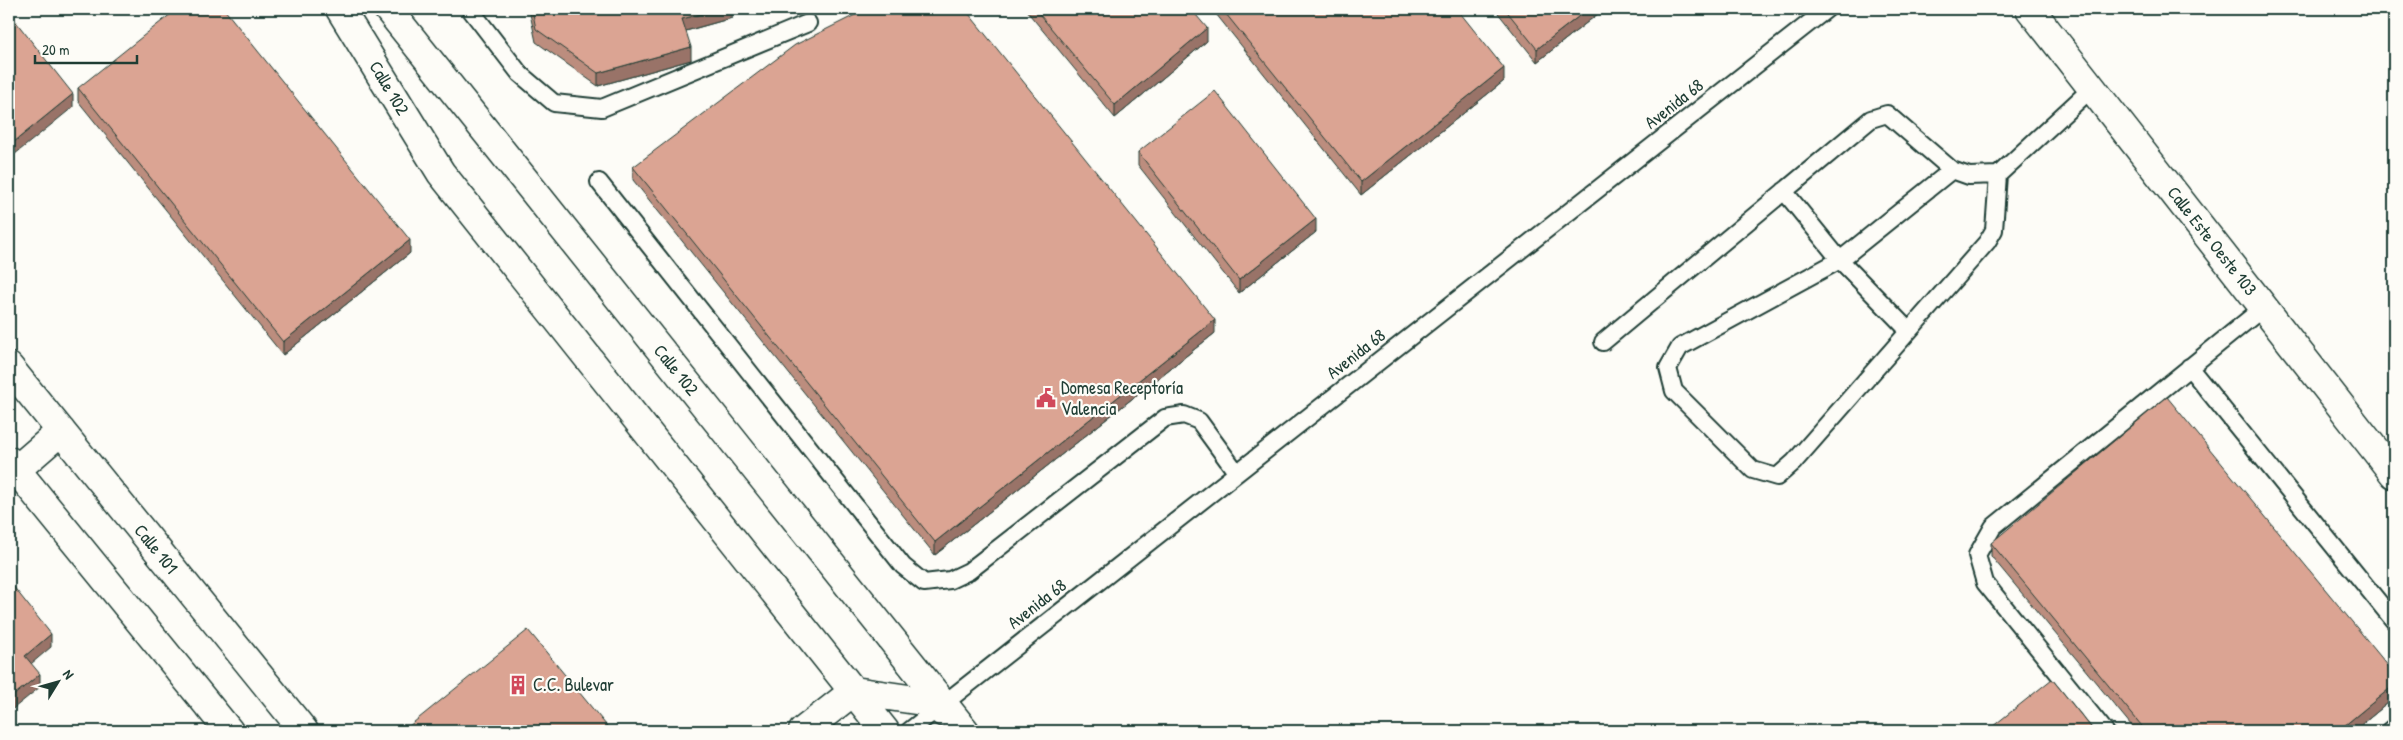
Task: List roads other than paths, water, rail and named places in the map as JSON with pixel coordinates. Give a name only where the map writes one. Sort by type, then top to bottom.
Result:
[{"type":"street","name":"Calle 102","points":[[340,9],[441,173],[886,731]]},
{"type":"street","name":"Calle 102","points":[[388,9],[965,731]]},
{"type":"street","name":"Calle Este Oeste 103","points":[[2030,9],[2394,474]]},
{"type":"street","name":"Calle 101","points":[[9,367],[304,731]]},
{"type":"street","points":[[61,431],[13,466],[229,731]]},
{"type":"street","points":[[803,731],[854,691],[943,704],[942,731]]},
{"type":"lane","points":[[470,9],[520,74],[554,103],[602,108],[808,23]]},
{"type":"lane","name":"Avenida 68","points":[[909,731],[1827,9]]},
{"type":"lane","points":[[1603,342],[1870,119],[1887,114],[1952,170],[1969,176],[1998,175],[2092,88]]},
{"type":"lane","points":[[1952,170],[1840,260],[1680,347],[1668,368],[1674,391],[1753,470],[1776,477],[1794,462],[1986,242],[1994,230],[1998,175]]},
{"type":"lane","points":[[600,182],[903,566],[924,584],[950,580],[969,571],[1165,418],[1184,415],[1199,421],[1236,473]]},
{"type":"lane","points":[[1784,191],[1840,260],[1908,330]]},
{"type":"lane","points":[[2105,731],[1985,583],[1978,555],[1993,527],[2264,308]]},
{"type":"lane","points":[[2189,367],[2394,621]]},
{"type":"lane","points":[[2389,731],[2394,727]]},
{"type":"place","name":"Domesa Receptoría Valencia","points":[[1046,398]]},
{"type":"place","name":"C.C. Bulevar","points":[[518,685]]}]
